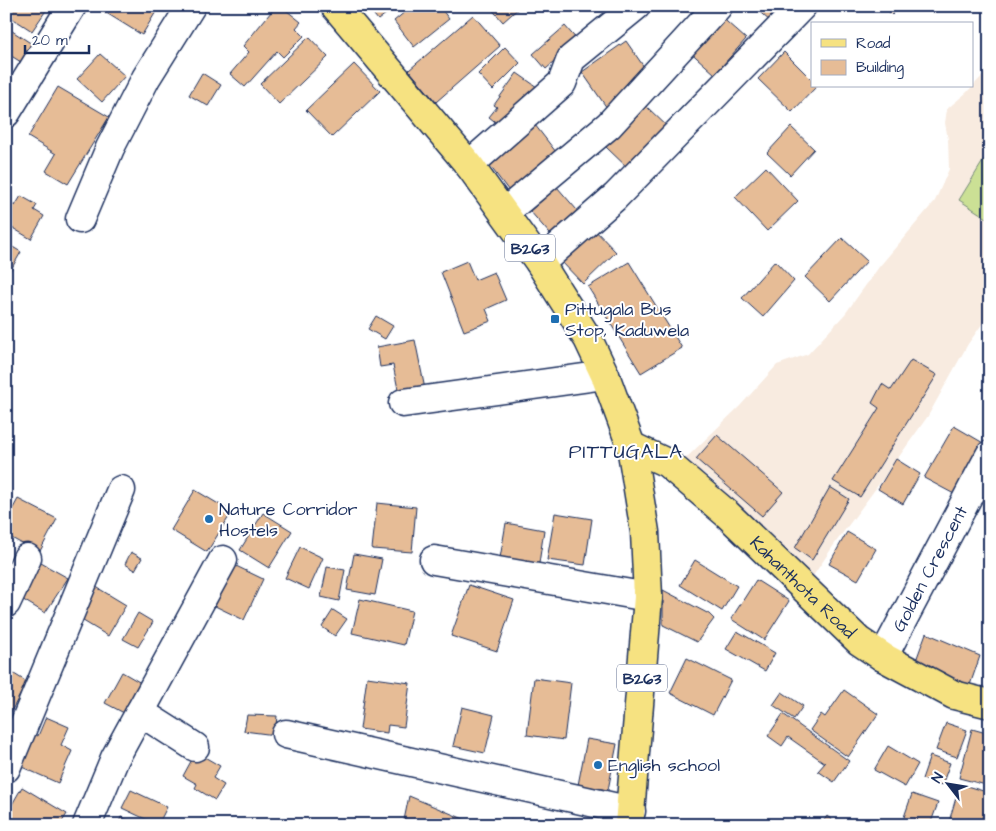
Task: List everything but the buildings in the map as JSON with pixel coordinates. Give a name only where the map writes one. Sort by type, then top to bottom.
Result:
[{"type":"main road","name":"B263","points":[[335,6],[469,165],[505,212],[540,263],[588,339],[605,375],[631,446],[645,532],[648,598],[630,818]]},
{"type":"main road","name":"Kahanthota Road","points":[[631,446],[667,463],[727,514],[859,641],[954,695],[990,704]]},
{"type":"street","points":[[6,113],[72,6]]},
{"type":"street","points":[[80,218],[110,148],[146,78],[191,6]]},
{"type":"street","points":[[469,165],[562,83],[571,59],[636,6]]},
{"type":"street","points":[[505,212],[609,125],[718,6]]},
{"type":"street","points":[[540,263],[615,197],[802,6]]},
{"type":"street","points":[[403,403],[605,375]]},
{"type":"street","name":"Golden Crescent","points":[[883,656],[990,454]]},
{"type":"street","points":[[6,768],[121,490]]},
{"type":"street","points":[[6,603],[27,558]]},
{"type":"street","points":[[88,825],[115,758],[223,560]]},
{"type":"street","points":[[434,560],[648,598]]},
{"type":"street","points":[[140,712],[195,747]]},
{"type":"street","points":[[286,734],[630,818]]},
{"type":"shaded area","points":[[990,68],[990,313],[968,344],[928,416],[811,579],[799,563],[771,535],[709,477],[684,460],[740,406],[777,365],[808,354],[845,314],[879,267],[935,201],[949,169],[948,139],[945,123],[947,109],[971,88],[974,88],[974,85]]},
{"type":"green space","points":[[985,158],[990,161],[990,220],[959,200]]},
{"type":"place","name":"Pittugala Bus Stop, Kaduwela","points":[[555,319]]},
{"type":"place","name":"Nature Corridor Hostels","points":[[209,519]]},
{"type":"place","name":"English school","points":[[598,765]]},
{"type":"district","name":"PITTUGALA","points":[[626,451]]}]
